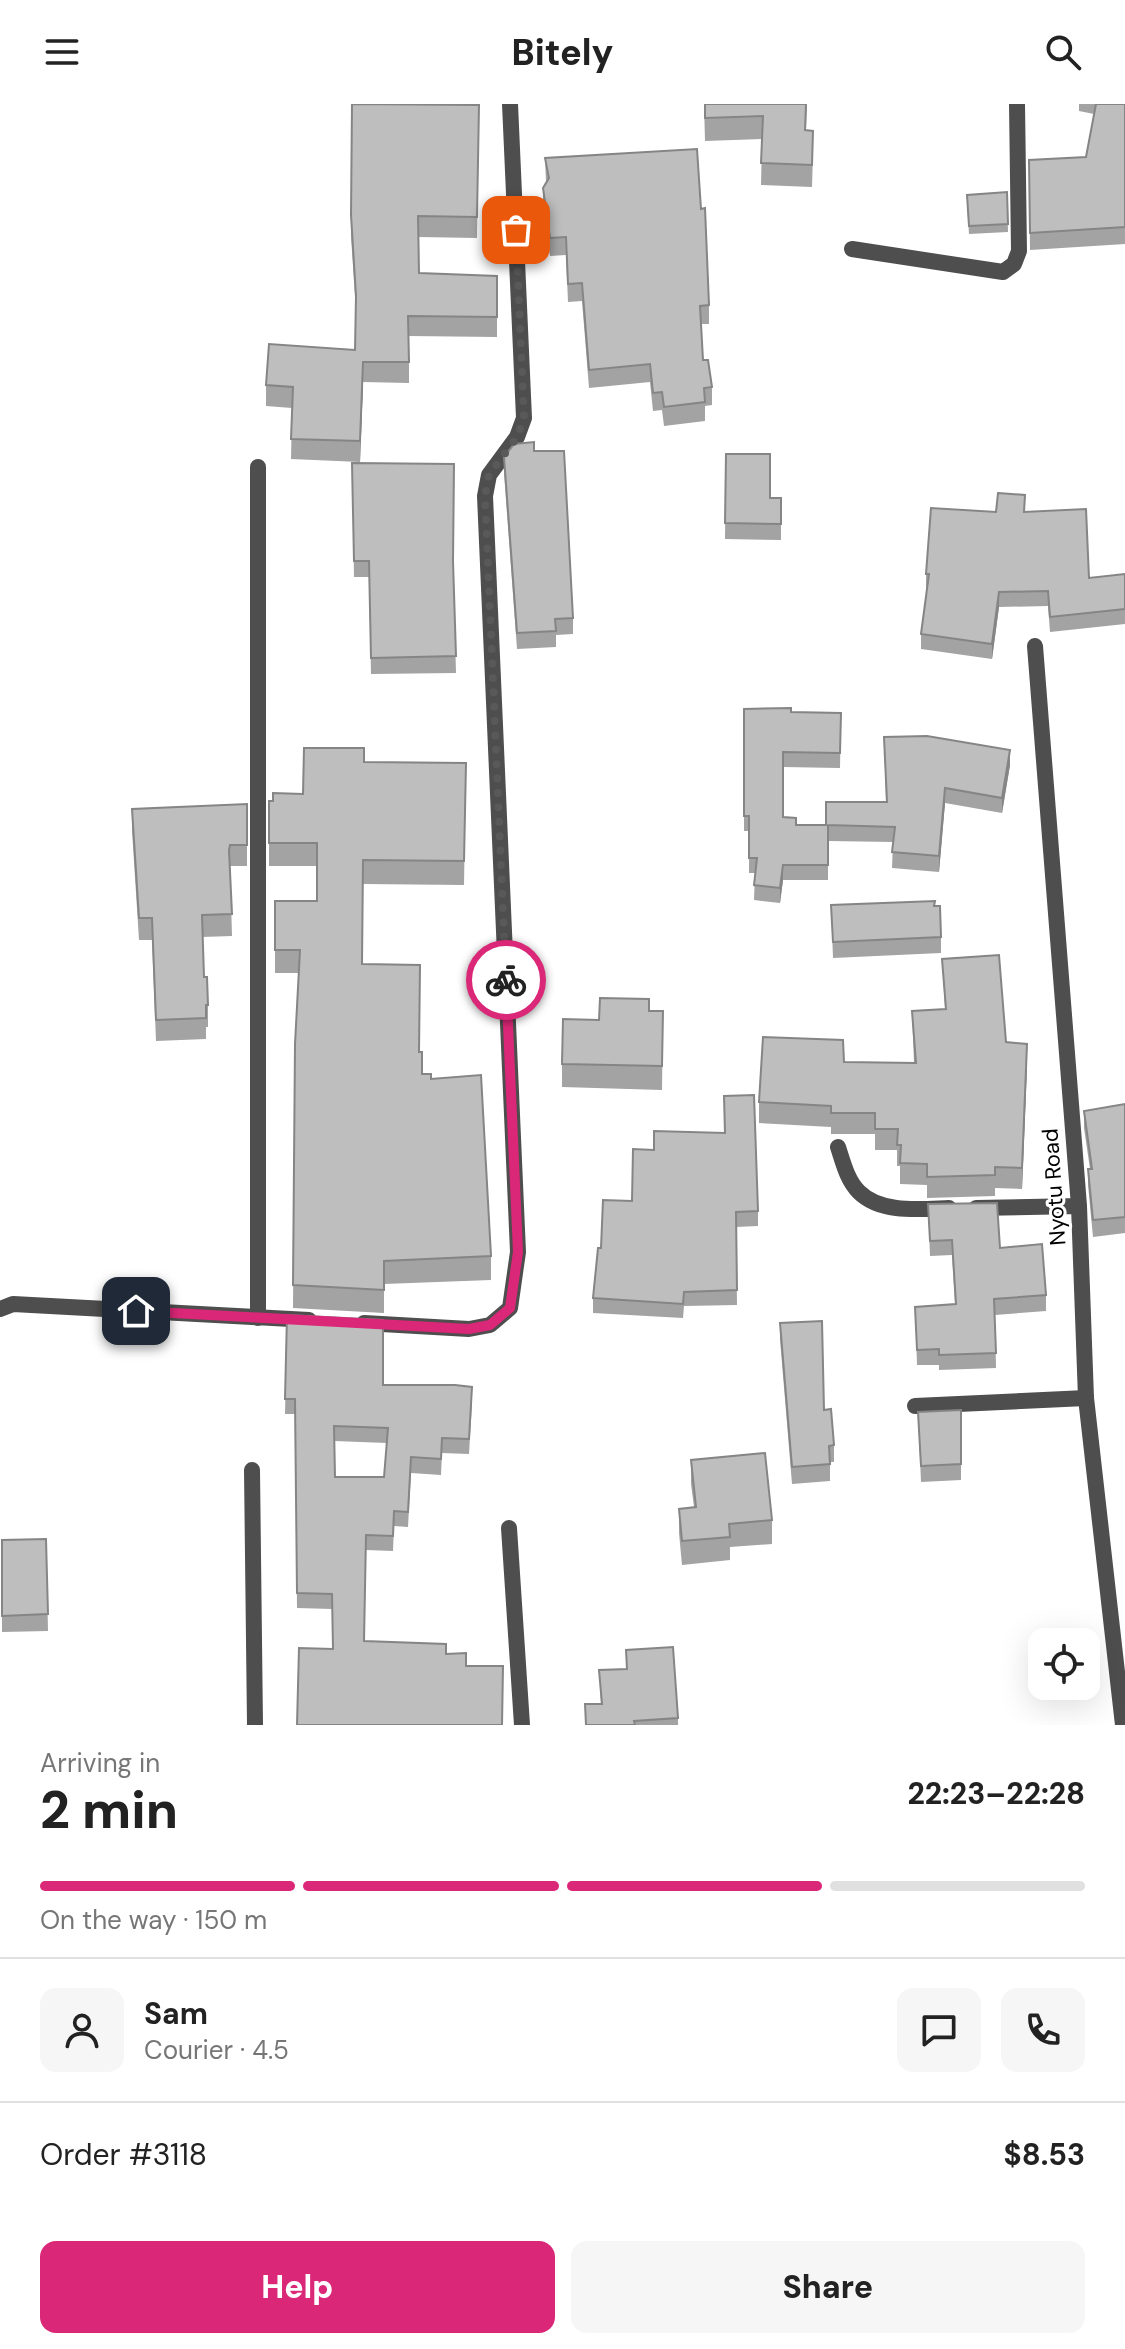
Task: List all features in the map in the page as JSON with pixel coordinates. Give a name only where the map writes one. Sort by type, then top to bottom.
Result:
[{"type":"street","points":[[349,1322],[469,1329],[490,1325],[510,1308],[518,1252],[485,496],[489,475],[517,437],[524,418],[510,104]]},
{"type":"street","points":[[852,249],[1003,272],[1014,264],[1019,251],[1017,104]]},
{"type":"street","points":[[258,467],[258,1318]]},
{"type":"street","name":"Nyotu Road","points":[[1035,646],[1079,1206],[1086,1398],[1123,1725]]},
{"type":"street","points":[[838,1147],[847,1173],[860,1193],[884,1205],[907,1209],[1079,1206]]},
{"type":"street","points":[[0,1309],[13,1304],[319,1321]]},
{"type":"street","points":[[915,1406],[1086,1398]]},
{"type":"street","points":[[252,1470],[255,1725]]},
{"type":"street","points":[[509,1528],[522,1725]]},
{"type":"building","points":[[352,104],[479,105],[477,217],[418,216],[419,273],[497,276],[497,317],[408,316],[409,362],[363,362],[360,441],[291,439],[293,387],[266,385],[269,344],[355,350]]},
{"type":"building","points":[[705,104],[806,104],[805,130],[813,131],[812,165],[761,163],[763,116],[705,118]]},
{"type":"building","points":[[1096,104],[1125,104],[1125,227],[1030,233],[1029,160],[1086,157]]},
{"type":"building","points":[[697,149],[701,209],[705,208],[709,305],[700,306],[703,360],[708,360],[712,387],[704,388],[705,402],[664,407],[662,392],[653,393],[650,364],[589,370],[582,283],[568,284],[566,237],[550,238],[543,188],[549,178],[545,158]]},
{"type":"building","points":[[1007,192],[1008,224],[969,226],[967,195]]},
{"type":"building","points":[[534,442],[534,451],[564,451],[573,618],[555,619],[556,631],[517,633],[504,457],[514,444]]},
{"type":"building","points":[[726,454],[770,454],[770,498],[781,498],[781,524],[725,523]]},
{"type":"building","points":[[352,463],[454,464],[456,656],[371,658],[369,561],[354,561]]},
{"type":"building","points":[[998,493],[1025,495],[1024,512],[1086,509],[1089,578],[1125,574],[1125,609],[1050,617],[1048,591],[999,592],[992,644],[921,634],[929,574],[926,574],[931,508],[996,512]]},
{"type":"building","points":[[791,708],[791,712],[841,713],[840,753],[783,752],[783,817],[796,818],[796,825],[826,825],[826,802],[887,802],[884,737],[927,736],[1010,750],[1002,798],[945,788],[939,856],[892,852],[895,827],[828,825],[828,865],[783,865],[780,888],[754,885],[757,858],[749,858],[749,816],[744,816],[744,709]]},
{"type":"building","points":[[304,748],[364,748],[364,762],[466,763],[464,861],[363,860],[362,964],[420,965],[419,1052],[422,1052],[422,1074],[431,1074],[431,1079],[481,1075],[491,1256],[384,1261],[384,1290],[293,1285],[295,1044],[300,950],[275,950],[275,901],[317,901],[317,843],[269,843],[269,801],[273,801],[273,793],[303,794]]},
{"type":"building","points":[[247,804],[247,845],[230,845],[229,850],[232,914],[202,915],[204,977],[207,977],[206,1018],[156,1020],[152,918],[139,918],[132,809]]},
{"type":"building","points":[[935,901],[934,906],[940,906],[941,937],[833,942],[831,905]]},
{"type":"building","points":[[999,955],[1006,1042],[1027,1044],[1022,1168],[995,1167],[995,1175],[927,1177],[927,1164],[900,1163],[898,1129],[875,1129],[875,1113],[831,1113],[831,1106],[759,1102],[763,1037],[843,1040],[844,1062],[916,1063],[912,1011],[946,1009],[942,959]]},
{"type":"building","points":[[600,998],[649,999],[649,1011],[663,1011],[662,1066],[562,1064],[563,1019],[599,1020]]},
{"type":"building","points":[[754,1095],[758,1211],[736,1212],[737,1290],[684,1292],[683,1304],[593,1298],[598,1248],[601,1248],[603,1200],[632,1201],[633,1149],[654,1150],[654,1131],[725,1133],[724,1096]]},
{"type":"building","points":[[1125,1104],[1125,1217],[1093,1220],[1088,1169],[1092,1169],[1084,1111]]},
{"type":"building","points":[[997,1203],[1000,1248],[1042,1244],[1046,1295],[994,1299],[996,1353],[939,1355],[939,1349],[917,1350],[915,1307],[956,1304],[952,1240],[930,1241],[928,1204]]},
{"type":"building","points":[[287,1315],[383,1320],[383,1385],[472,1387],[469,1439],[442,1438],[441,1459],[411,1457],[408,1512],[394,1511],[393,1536],[366,1535],[364,1641],[446,1644],[446,1654],[466,1653],[466,1666],[503,1666],[502,1725],[297,1725],[299,1648],[333,1649],[332,1594],[297,1593],[295,1399],[285,1399]],"holes":[[[334,1426],[388,1428],[384,1477],[335,1477]]]},
{"type":"building","points":[[822,1321],[824,1410],[831,1409],[834,1445],[829,1446],[830,1464],[792,1467],[780,1323]]},
{"type":"building","points":[[961,1410],[961,1464],[921,1466],[918,1412]]},
{"type":"building","points":[[765,1453],[772,1520],[729,1524],[730,1537],[682,1541],[679,1509],[696,1507],[691,1460]]},
{"type":"building","points":[[46,1539],[48,1614],[2,1616],[2,1540]]},
{"type":"building","points":[[673,1647],[678,1718],[634,1721],[635,1725],[586,1725],[585,1704],[602,1704],[599,1670],[627,1669],[626,1650]]},
{"type":"way so far","points":[[506,980],[485,496],[489,475],[517,437],[524,418],[516,230]]},
{"type":"route","points":[[136,1311],[469,1329],[490,1325],[510,1308],[518,1252],[506,980]]}]
